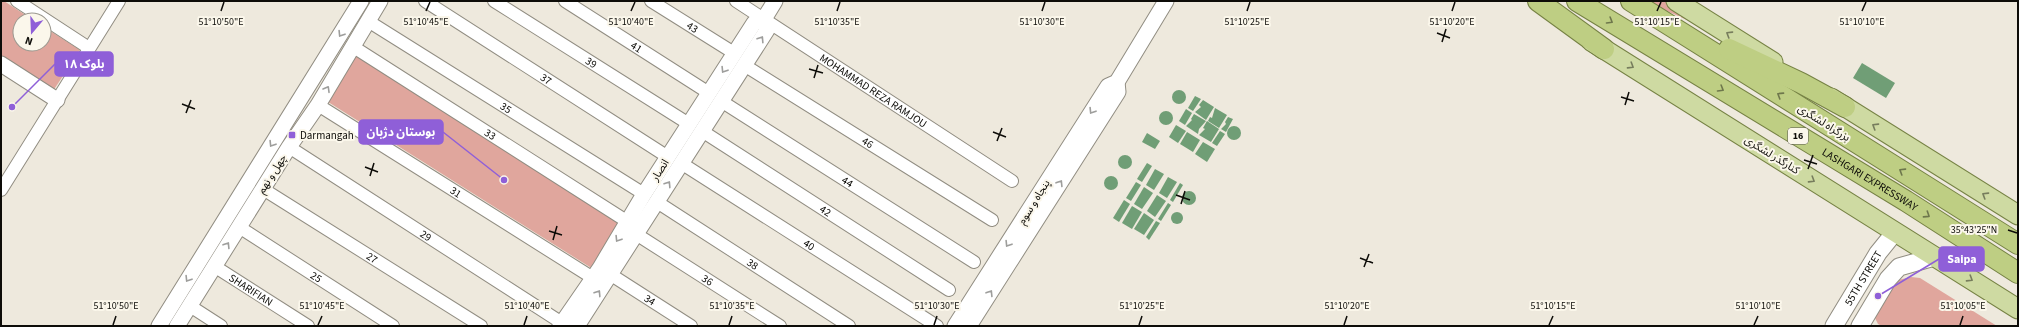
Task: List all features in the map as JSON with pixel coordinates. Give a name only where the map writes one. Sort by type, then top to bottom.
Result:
[{"type":"highway","points":[[1538,1],[1604,49]]},
{"type":"highway","name":"LASHGARI EXPRESSWAY","points":[[1577,1],[1906,201],[2018,273]]},
{"type":"highway","name":"بزرگراه لشگری","points":[[1631,1],[2018,244]]},
{"type":"highway","points":[[1661,20],[1801,83],[1845,107]]},
{"type":"main road","name":"کنارگذر لشگری","points":[[1527,1],[2018,309]]},
{"type":"main road","points":[[1676,1],[2018,216]]},
{"type":"main road","name":"55TH STREET","points":[[1834,326],[1875,259],[1895,232]]},
{"type":"main road","name":"55TH STREET","points":[[1860,326],[1899,267],[1934,257]]},
{"type":"main road","points":[[1875,259],[1894,273]]},
{"type":"street","points":[[17,1],[89,48]]},
{"type":"street","points":[[1,190],[119,1]]},
{"type":"street","name":"چهل و نهم","points":[[159,326],[361,1]]},
{"type":"street","name":"چهل و نهم","points":[[177,326],[289,148],[318,105],[380,1]]},
{"type":"street","name":"37","points":[[425,1],[675,160]]},
{"type":"street","name":"39","points":[[494,1],[695,128]]},
{"type":"street","name":"41","points":[[565,1],[715,97]]},
{"type":"street","name":"43","points":[[651,1],[734,53]]},
{"type":"street","name":"MOHAMMAD REZA RAMJOU","points":[[736,1],[1012,181]]},
{"type":"street","name":"انصار","points":[[715,97],[734,53],[754,23],[764,19],[775,1]]},
{"type":"street","name":"پنجاه و سوم","points":[[955,326],[1108,86],[1117,82],[1166,1]]},
{"type":"street","name":"انصار","points":[[567,325],[632,228],[715,97],[744,65],[767,30],[764,19]]},
{"type":"street","name":"35","points":[[368,21],[650,198]]},
{"type":"street","name":"33","points":[[352,46],[632,228]]},
{"type":"street","points":[[1,64],[57,100]]},
{"type":"street","name":"46","points":[[744,65],[992,220]]},
{"type":"street","name":"پنجاه و سوم","points":[[969,326],[1118,92],[1117,82]]},
{"type":"street","name":"44","points":[[715,97],[974,262]]},
{"type":"street","name":"31","points":[[318,105],[601,273]]},
{"type":"street","name":"42","points":[[695,128],[949,290]]},
{"type":"street","name":"29","points":[[289,148],[567,325]]},
{"type":"street","name":"40","points":[[675,160],[937,326]]},
{"type":"street","name":"27","points":[[263,189],[481,326]]},
{"type":"street","name":"38","points":[[650,198],[849,326]]},
{"type":"street","name":"25","points":[[239,227],[393,326]]},
{"type":"street","name":"36","points":[[632,228],[780,326]]},
{"type":"street","name":"SHARIFIAN","points":[[214,266],[308,326]]},
{"type":"street","name":"34","points":[[601,273],[690,326]]},
{"type":"street","points":[[190,306],[221,326]]},
{"type":"shaded area","points":[[1,1],[4,1],[21,12],[12,12],[12,52],[52,52],[52,32],[80,50],[53,91],[1,57]]},
{"type":"shaded area","points":[[1644,1],[1664,1],[1710,30]]},
{"type":"shaded area","points":[[357,51],[623,222],[593,269],[325,100]]},
{"type":"shaded area","points":[[1862,63],[1895,83],[1886,98],[1853,78]]},
{"type":"shaded area","points":[[1179,90],[1184,92],[1186,97],[1184,102],[1179,104],[1174,102],[1172,97],[1174,92]]},
{"type":"shaded area","points":[[1195,96],[1201,99],[1193,111],[1188,108]]},
{"type":"shaded area","points":[[1203,100],[1214,107],[1206,120],[1195,112],[1201,107],[1199,105]]},
{"type":"shaded area","points":[[1215,108],[1227,115],[1219,128],[1208,121],[1210,117],[1212,118]]},
{"type":"shaded area","points":[[1186,109],[1192,113],[1185,125],[1179,121]]},
{"type":"shaded area","points":[[1163,111],[1169,111],[1173,115],[1173,121],[1169,125],[1163,125],[1159,121],[1159,115]]},
{"type":"shaded area","points":[[1194,114],[1206,121],[1199,129],[1198,134],[1186,126],[1192,120],[1191,119]]},
{"type":"shaded area","points":[[1228,117],[1233,119],[1226,132],[1221,129],[1226,124],[1225,122]]},
{"type":"shaded area","points":[[1207,121],[1219,129],[1211,142],[1199,135],[1205,129],[1203,128]]},
{"type":"shaded area","points":[[1176,125],[1186,131],[1178,143],[1169,137]]},
{"type":"shaded area","points":[[1231,126],[1237,126],[1241,130],[1241,136],[1237,140],[1231,140],[1227,136],[1227,130]]},
{"type":"shaded area","points":[[1220,131],[1225,134],[1217,146],[1212,143]]},
{"type":"shaded area","points":[[1187,132],[1200,140],[1193,152],[1180,144]]},
{"type":"shaded area","points":[[1147,133],[1160,141],[1155,149],[1142,142]]},
{"type":"shaded area","points":[[1203,142],[1215,149],[1207,162],[1195,154]]},
{"type":"shaded area","points":[[1122,155],[1128,155],[1132,159],[1132,165],[1128,169],[1122,169],[1118,165],[1118,159]]},
{"type":"shaded area","points":[[1147,163],[1152,166],[1142,182],[1137,179]]},
{"type":"shaded area","points":[[1155,169],[1164,174],[1154,190],[1146,185]]},
{"type":"shaded area","points":[[1108,176],[1114,176],[1118,180],[1118,186],[1114,190],[1108,190],[1104,186],[1104,180]]},
{"type":"shaded area","points":[[1168,177],[1177,182],[1167,198],[1159,193]]},
{"type":"shaded area","points":[[1136,182],[1141,185],[1131,201],[1126,198]]},
{"type":"shaded area","points":[[1180,183],[1183,185],[1173,202],[1170,200]]},
{"type":"shaded area","points":[[1144,187],[1153,193],[1142,209],[1134,204]]},
{"type":"shaded area","points":[[1189,191],[1194,193],[1196,198],[1194,203],[1189,205],[1184,203],[1182,198],[1184,193]]},
{"type":"shaded area","points":[[1157,195],[1166,201],[1155,217],[1147,211]]},
{"type":"shaded area","points":[[1124,200],[1130,204],[1119,222],[1113,218]]},
{"type":"shaded area","points":[[1168,203],[1171,205],[1161,221],[1158,219]]},
{"type":"shaded area","points":[[1132,206],[1142,212],[1132,229],[1122,223]]},
{"type":"shaded area","points":[[1177,212],[1181,214],[1183,218],[1181,222],[1177,224],[1173,222],[1171,218],[1173,214]]},
{"type":"shaded area","points":[[1144,213],[1154,220],[1144,235],[1134,229]]},
{"type":"shaded area","points":[[1156,221],[1160,223],[1149,240],[1146,237]]},
{"type":"shaded area","points":[[1911,277],[1920,278],[1997,326],[1882,326],[1878,324],[1874,316],[1898,280]]},
{"type":"place","name":"بلوک ۱۸","points":[[12,107]]},
{"type":"place","name":"Darmangah","points":[[292,135]]},
{"type":"place","name":"بوستان دژبان","points":[[504,180]]},
{"type":"place","name":"Saipa","points":[[1878,296]]}]
